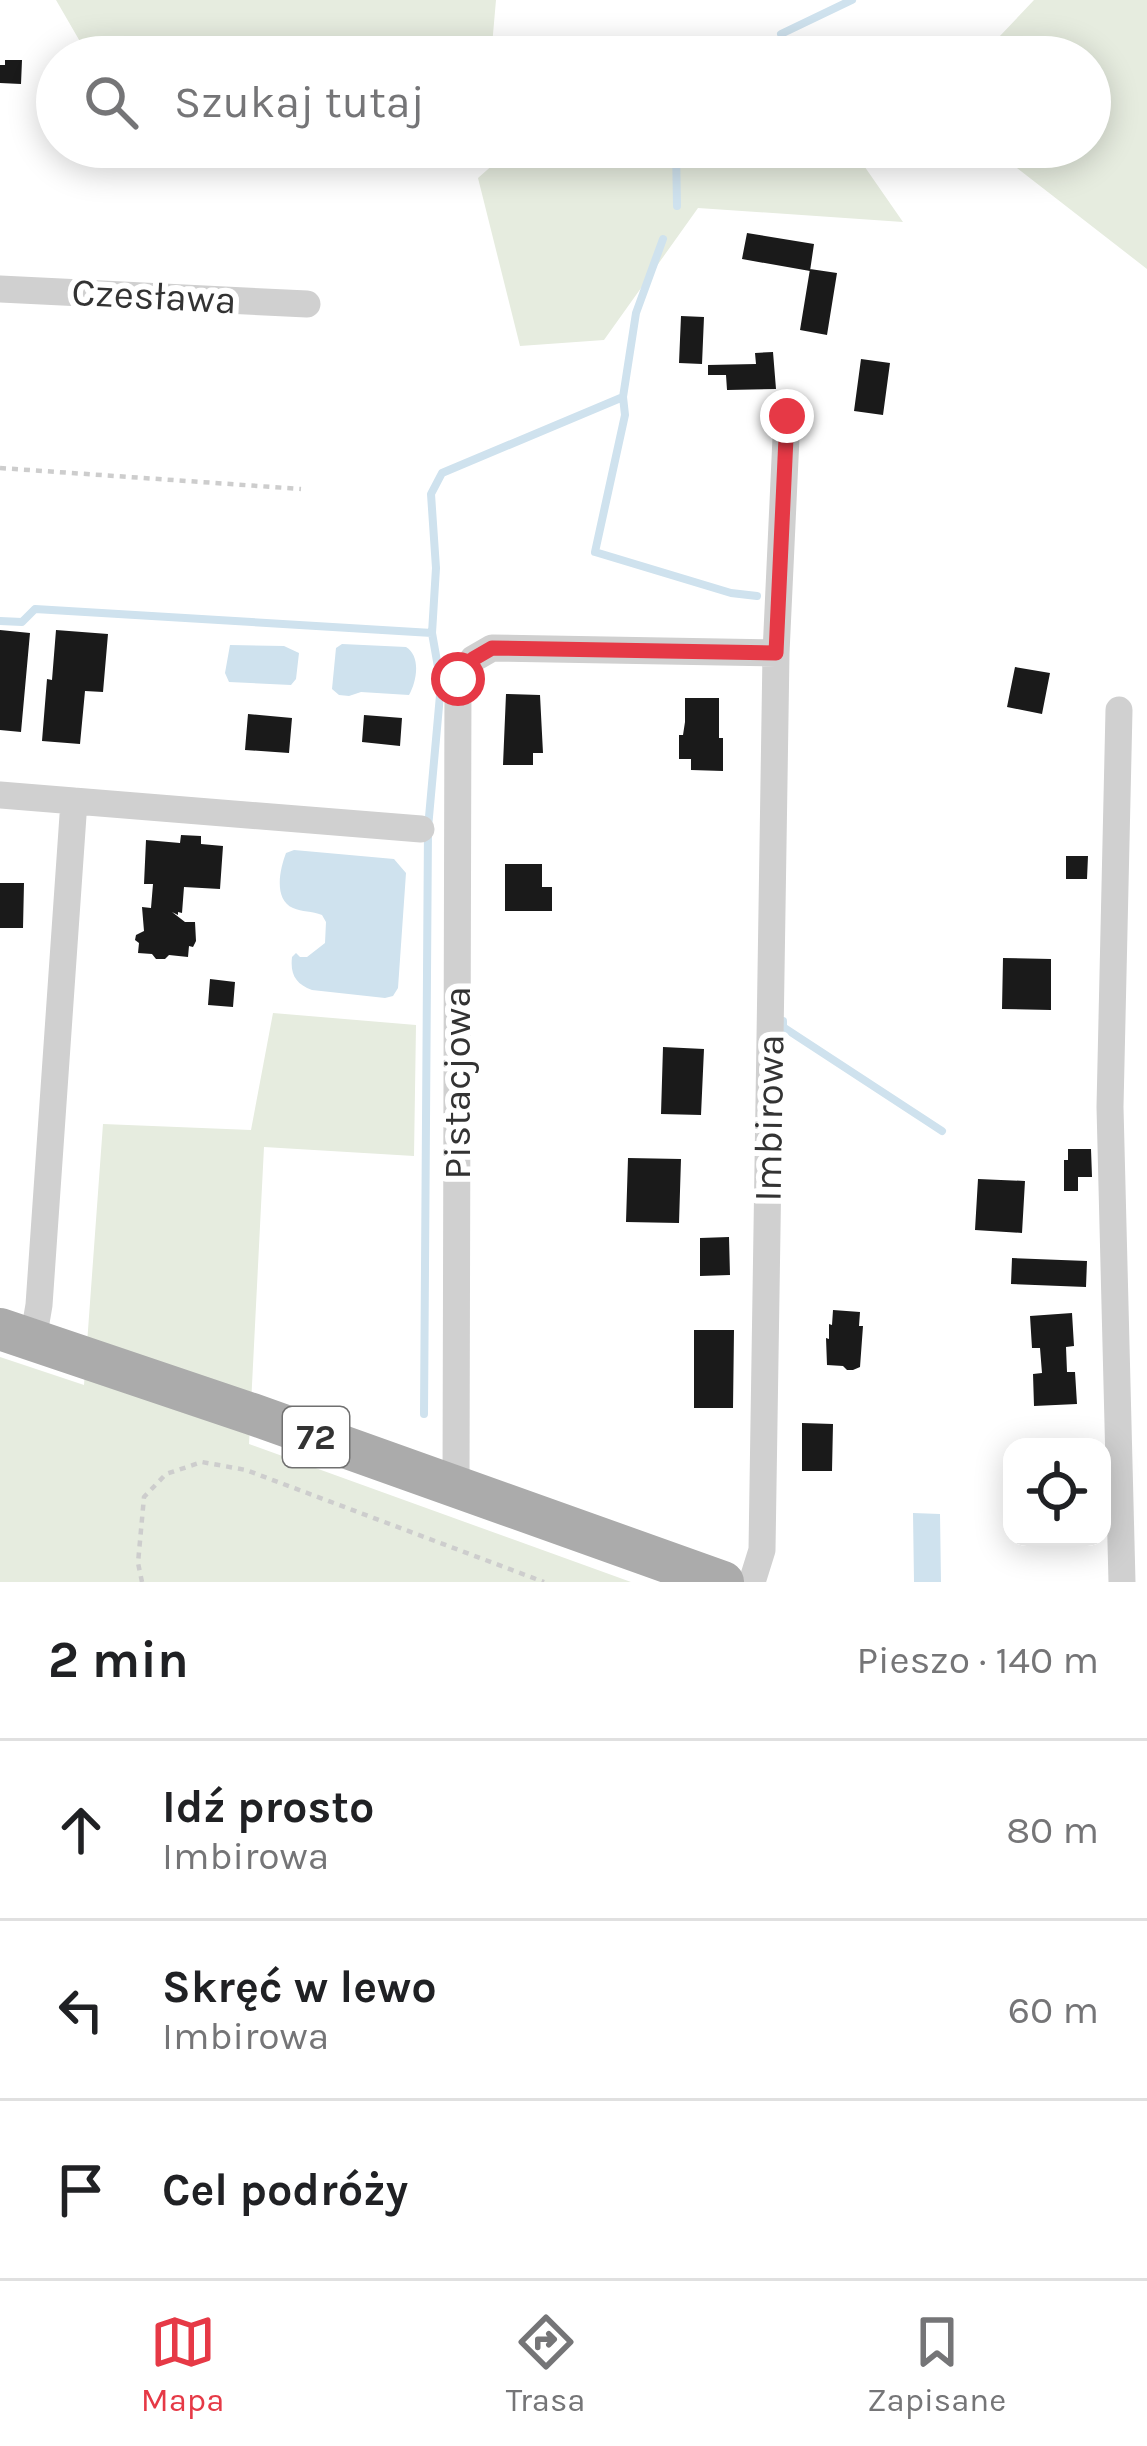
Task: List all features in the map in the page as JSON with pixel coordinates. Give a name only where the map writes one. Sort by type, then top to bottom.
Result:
[{"type":"main road","name":"72","points":[[17,1334],[723,1582]]},
{"type":"street","name":"Czesława","points":[[0,289],[308,304]]},
{"type":"street","name":"Imbirowa","points":[[752,1582],[762,1550],[776,653],[787,416]]},
{"type":"street","name":"Pistacjowa","points":[[456,1488],[458,679],[473,659],[492,648],[776,653]]},
{"type":"street","points":[[1119,710],[1110,1107],[1122,1582]]},
{"type":"street","points":[[0,795],[421,829]]},
{"type":"street","points":[[17,1334],[39,1305],[74,801]]},
{"type":"path","points":[[0,468],[301,490]]},
{"type":"path","points":[[142,1582],[138,1563],[144,1497],[166,1474],[202,1462],[246,1470],[544,1582]]},
{"type":"shaded area","points":[[56,0],[496,0],[493,36],[77,36]]},
{"type":"shaded area","points":[[1034,0],[1147,0],[1147,269],[1017,168],[1111,168],[1111,36],[1000,36]]},
{"type":"shaded area","points":[[489,168],[866,168],[903,222],[698,208],[604,340],[520,346],[478,178]]},
{"type":"shaded area","points":[[273,1013],[416,1025],[414,1156],[264,1147],[249,1444],[631,1582],[0,1582],[0,1357],[84,1385],[103,1124],[251,1130]]},
{"type":"water","points":[[342,644],[406,647],[416,669],[409,695],[339,695],[332,689],[336,648]]},
{"type":"water","points":[[230,645],[284,646],[299,653],[296,679],[291,685],[229,682],[225,673]]},
{"type":"water","points":[[286,853],[394,859],[406,873],[398,988],[393,996],[312,990],[295,978],[292,957],[296,953],[307,957],[325,943],[326,922],[322,915],[293,908],[283,898],[282,867]]},
{"type":"water","points":[[913,1513],[940,1514],[941,1582],[914,1582]]},
{"type":"building","points":[[5,60],[22,60],[21,84],[0,83],[0,65]]},
{"type":"building","points":[[747,233],[814,244],[810,271],[742,259]]},
{"type":"building","points":[[810,269],[837,273],[827,335],[800,330]]},
{"type":"building","points":[[681,316],[704,317],[702,364],[679,363]]},
{"type":"building","points":[[773,352],[776,389],[727,390],[726,375],[708,375],[708,365],[756,364],[755,353]]},
{"type":"building","points":[[861,359],[890,363],[883,415],[854,411]]},
{"type":"building","points":[[0,630],[30,633],[21,732],[0,730]]},
{"type":"building","points":[[56,630],[108,634],[103,692],[85,691],[80,744],[42,741]]},
{"type":"building","points":[[1015,667],[1050,673],[1042,714],[1007,707]]},
{"type":"building","points":[[506,694],[540,695],[543,753],[533,753],[533,765],[503,765]]},
{"type":"building","points":[[685,698],[719,698],[723,771],[691,770],[691,759],[679,759]]},
{"type":"building","points":[[248,714],[292,718],[289,753],[245,750]]},
{"type":"building","points":[[364,715],[402,718],[400,746],[362,742]]},
{"type":"building","points":[[181,835],[201,836],[201,844],[223,846],[220,889],[184,887],[182,913],[172,912],[185,922],[195,922],[196,941],[189,946],[188,957],[156,959],[138,953],[135,940],[144,931],[142,907],[151,908],[153,884],[144,884],[146,840],[180,843]]},
{"type":"building","points":[[1066,856],[1088,856],[1087,879],[1066,879]]},
{"type":"building","points":[[505,864],[542,864],[542,887],[552,887],[552,911],[505,911]]},
{"type":"building","points":[[0,883],[24,883],[23,928],[0,928]]},
{"type":"building","points":[[1003,958],[1051,959],[1051,1010],[1002,1009]]},
{"type":"building","points":[[210,979],[235,982],[233,1007],[208,1005]]},
{"type":"building","points":[[663,1047],[704,1049],[701,1115],[661,1114]]},
{"type":"building","points":[[1068,1149],[1091,1149],[1092,1177],[1078,1177],[1078,1191],[1064,1191]]},
{"type":"building","points":[[628,1158],[681,1159],[679,1223],[626,1222]]},
{"type":"building","points":[[978,1179],[1025,1181],[1022,1233],[975,1230]]},
{"type":"building","points":[[729,1237],[730,1275],[700,1276],[700,1238]]},
{"type":"building","points":[[1012,1258],[1087,1261],[1086,1287],[1011,1284]]},
{"type":"building","points":[[833,1310],[860,1312],[860,1367],[853,1370],[827,1365],[826,1338]]},
{"type":"building","points":[[1072,1313],[1074,1346],[1066,1347],[1067,1372],[1075,1372],[1077,1404],[1034,1406],[1033,1374],[1042,1373],[1040,1348],[1032,1348],[1030,1316]]},
{"type":"building","points":[[694,1330],[734,1330],[733,1408],[694,1408]]},
{"type":"building","points":[[802,1423],[833,1424],[832,1471],[802,1471]]},
{"type":"waterway","points":[[781,34],[852,0]]},
{"type":"waterway","points":[[676,168],[677,206]]},
{"type":"waterway","points":[[424,1414],[428,828],[441,684],[432,633],[436,568],[431,494],[442,473],[623,397],[636,313],[663,239]]},
{"type":"waterway","points":[[623,397],[625,415],[595,552],[731,593],[757,596]]},
{"type":"waterway","points":[[0,621],[22,622],[35,609],[432,633]]},
{"type":"waterway","points":[[783,1021],[783,1027],[942,1131]]},
{"type":"route","points":[[458,679],[473,659],[492,648],[776,653],[787,416]]}]
